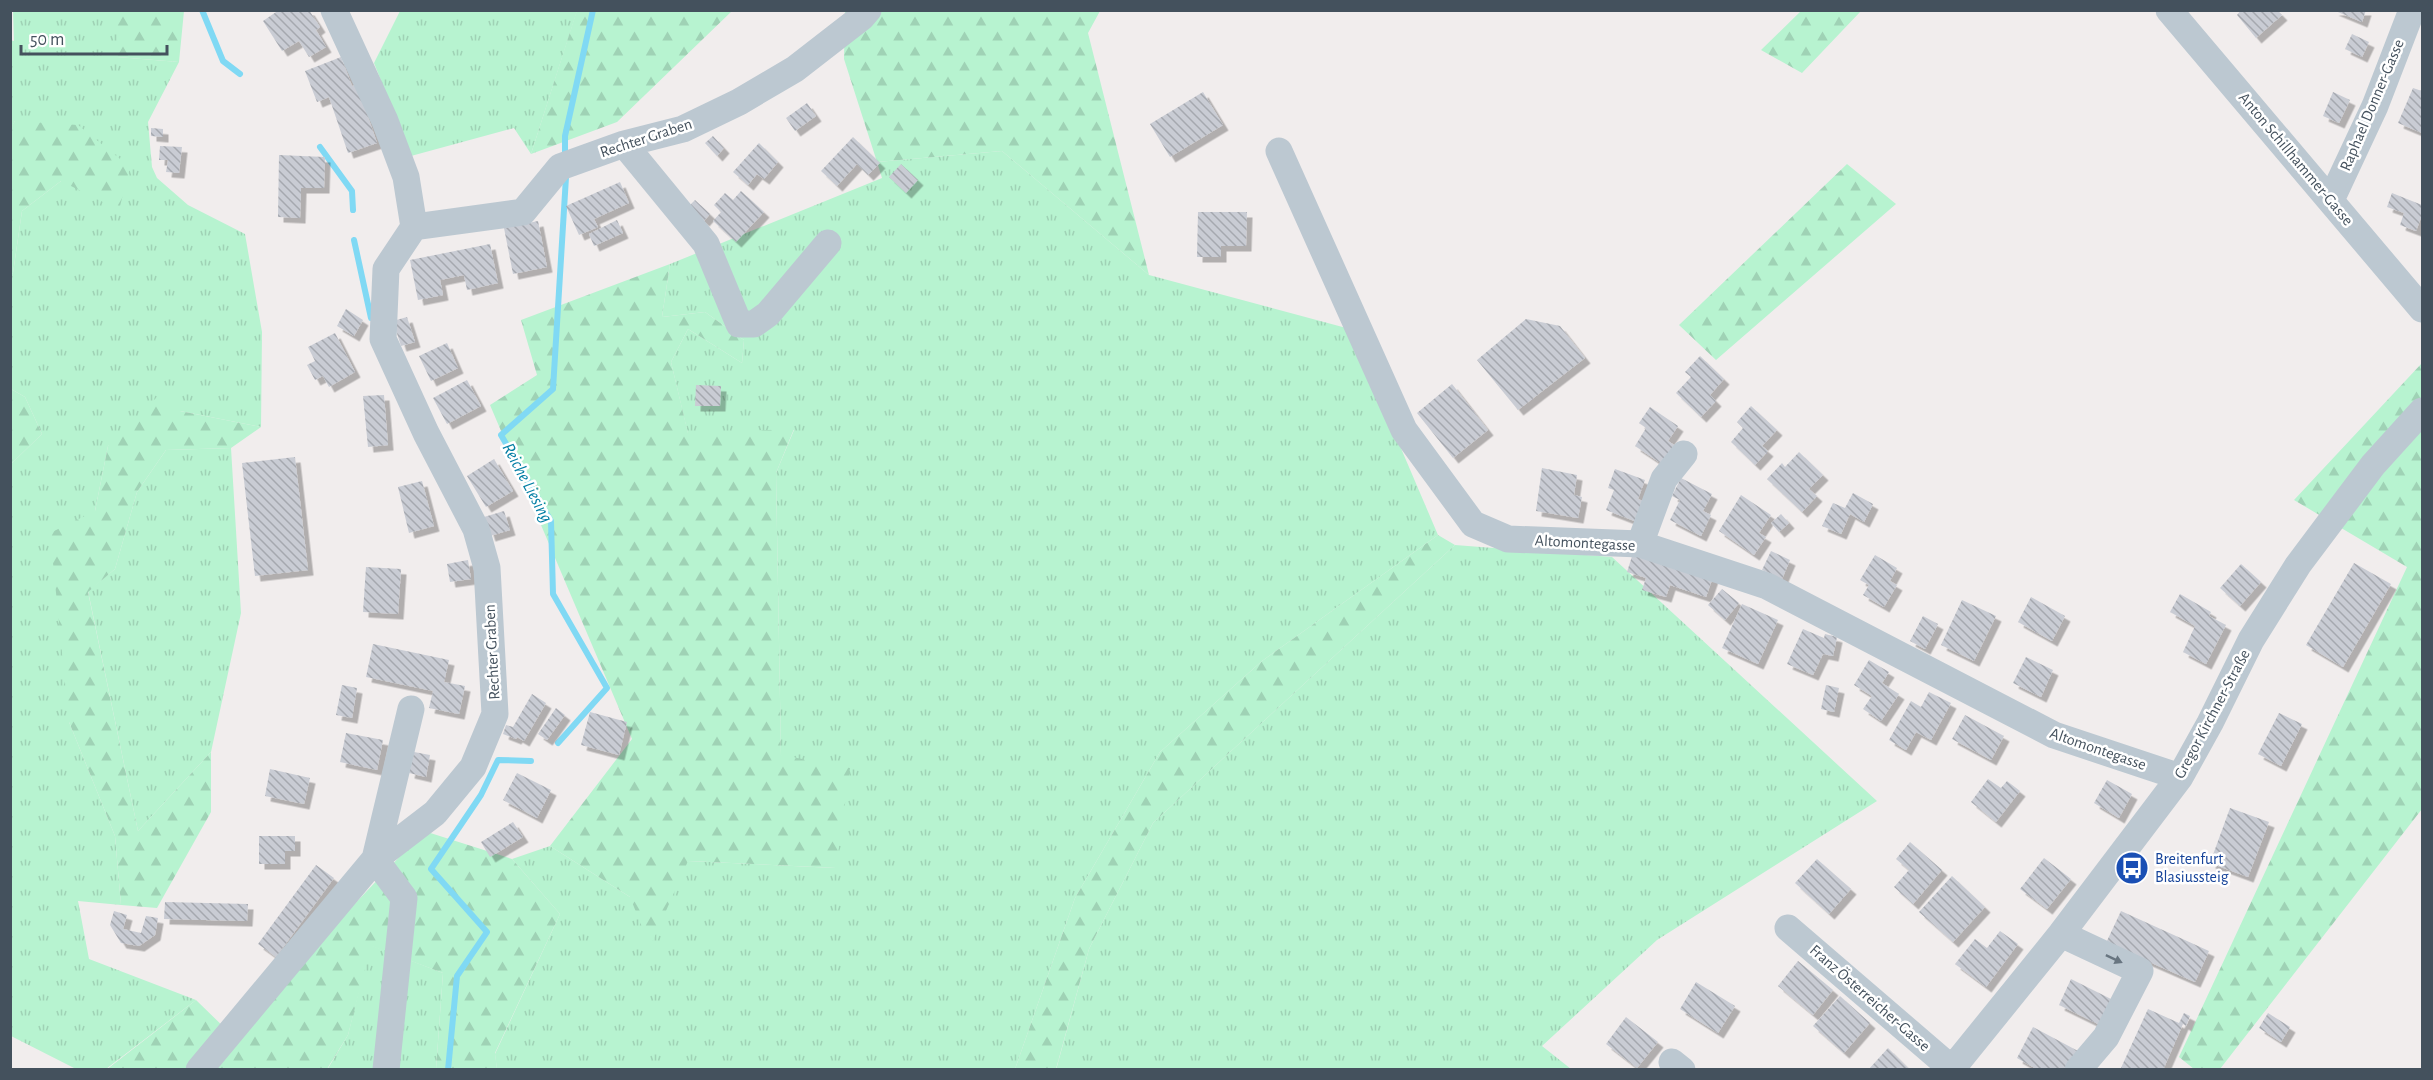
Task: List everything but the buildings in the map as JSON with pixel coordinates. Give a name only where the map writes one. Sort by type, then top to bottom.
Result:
[{"type":"street","points":[[334,10],[406,177],[414,227]]},
{"type":"street","name":"Rechter Graben","points":[[199,1070],[375,859],[435,813],[473,767],[495,714],[487,568],[476,529],[426,433],[383,339],[386,268],[414,227],[523,212],[560,167],[624,144],[682,129],[739,102],[795,69],[868,10]]},
{"type":"street","name":"Anton Schillhammer-Gasse","points":[[2169,10],[2422,309]]},
{"type":"street","name":"Raphael Donner-Gasse","points":[[2331,200],[2375,106],[2412,10]]},
{"type":"street","points":[[624,144],[706,244],[739,324],[754,324],[768,314],[828,243]]},
{"type":"street","name":"Altomontegasse","points":[[1279,151],[1404,430],[1473,524],[1508,539],[1640,544],[1767,586],[2054,735],[2180,777]]},
{"type":"street","name":"Gregor Kirchner-Straße","points":[[1951,1069],[2061,934],[2180,777],[2252,640],[2298,565],[2373,465],[2422,411]]},
{"type":"street","points":[[1640,544],[1664,479],[1684,454]]},
{"type":"street","points":[[386,1070],[404,898],[375,859],[411,709]]},
{"type":"street","name":"Franz Österreicher-Gasse","points":[[1788,928],[1951,1069]]},
{"type":"street","points":[[2061,934],[2140,971],[2106,1037],[2078,1070]]},
{"type":"green space","points":[[577,10],[732,11],[617,122],[531,154]]},
{"type":"green space","points":[[1802,10],[1861,11],[1802,73],[1761,50]]},
{"type":"green space","points":[[13,11],[117,11],[117,57],[179,62],[148,122],[152,167],[157,178],[188,205],[245,234],[262,332],[261,427],[180,411],[108,446],[95,511],[69,722],[115,836],[121,905],[78,901],[89,959],[196,1000],[106,1069],[76,1069],[11,1036],[11,464],[42,434],[25,397],[11,389],[10,275],[13,273],[22,211],[61,181],[15,121],[11,129],[10,40],[14,41]]},
{"type":"green space","points":[[117,11],[184,11],[179,62],[117,57]]},
{"type":"green space","points":[[400,11],[577,11],[531,154],[514,128],[411,156],[374,63]]},
{"type":"green space","points":[[845,11],[1100,11],[1088,33],[1149,275],[1002,151],[877,162],[844,59]]},
{"type":"green space","points":[[15,121],[78,125],[130,167],[119,210],[61,181],[22,211],[11,275],[10,129]]},
{"type":"green space","points":[[1002,151],[1149,275],[1350,329],[1438,535],[1262,661],[1160,752],[1075,898],[1015,1069],[497,1070],[495,1054],[560,914],[512,859],[550,846],[630,897],[688,861],[835,868],[781,755],[776,473],[794,430],[688,434],[671,362],[688,329],[742,363],[744,340],[705,312],[662,317],[670,264],[882,178],[877,162]]},
{"type":"green space","points":[[1847,164],[1896,204],[1716,360],[1679,325]]},
{"type":"green space","points":[[670,264],[662,317],[705,312],[744,340],[742,363],[688,329],[671,362],[688,433],[794,429],[776,473],[781,755],[850,768],[836,868],[688,861],[650,947],[630,897],[550,846],[632,739],[490,405],[537,375],[521,320]]},
{"type":"green space","points":[[2422,363],[2422,809],[2220,1069],[2194,1069],[2179,1057],[2407,567],[2294,500]]},
{"type":"green space","points":[[11,389],[25,397],[42,434],[11,464]]},
{"type":"green space","points":[[159,395],[180,411],[261,427],[231,448],[166,450],[137,492],[115,569],[88,592],[138,831],[211,752],[211,812],[157,908],[121,905],[115,836],[69,722],[50,533],[95,511],[108,446]]},
{"type":"green space","points":[[231,448],[241,613],[211,752],[138,831],[88,591],[115,569],[137,492],[166,450]]},
{"type":"green space","points":[[1438,535],[1455,545],[1153,823],[1089,949],[1056,1069],[1015,1069],[1075,898],[1160,752],[1262,661]]},
{"type":"green space","points":[[1455,545],[1612,557],[1877,801],[1657,940],[1542,1046],[1571,1069],[1056,1070],[1089,949],[1153,823]]},
{"type":"green space","points":[[424,831],[512,859],[560,914],[495,1053],[497,1069],[436,1069],[443,973],[371,946],[348,1035],[327,1069],[106,1070],[196,1000],[231,1034]]},
{"type":"green space","points":[[370,945],[443,973],[436,1069],[327,1070],[348,1035]]},
{"type":"waterway","points":[[202,10],[223,61],[240,74]]},
{"type":"waterway","name":"Reiche Liesing","points":[[565,155],[565,136],[593,10]]},
{"type":"waterway","points":[[320,147],[352,191],[353,210]]},
{"type":"waterway","name":"Reiche Liesing","points":[[558,743],[607,688],[553,594],[551,521],[501,435],[553,389],[566,177]]},
{"type":"waterway","points":[[354,240],[371,318]]},
{"type":"waterway","name":"Reiche Liesing","points":[[448,1070],[457,976],[487,932],[431,869],[481,795],[498,760],[531,761]]},
{"type":"place","name":"Breitenfurt Blasiussteig","points":[[2132,868]]}]
